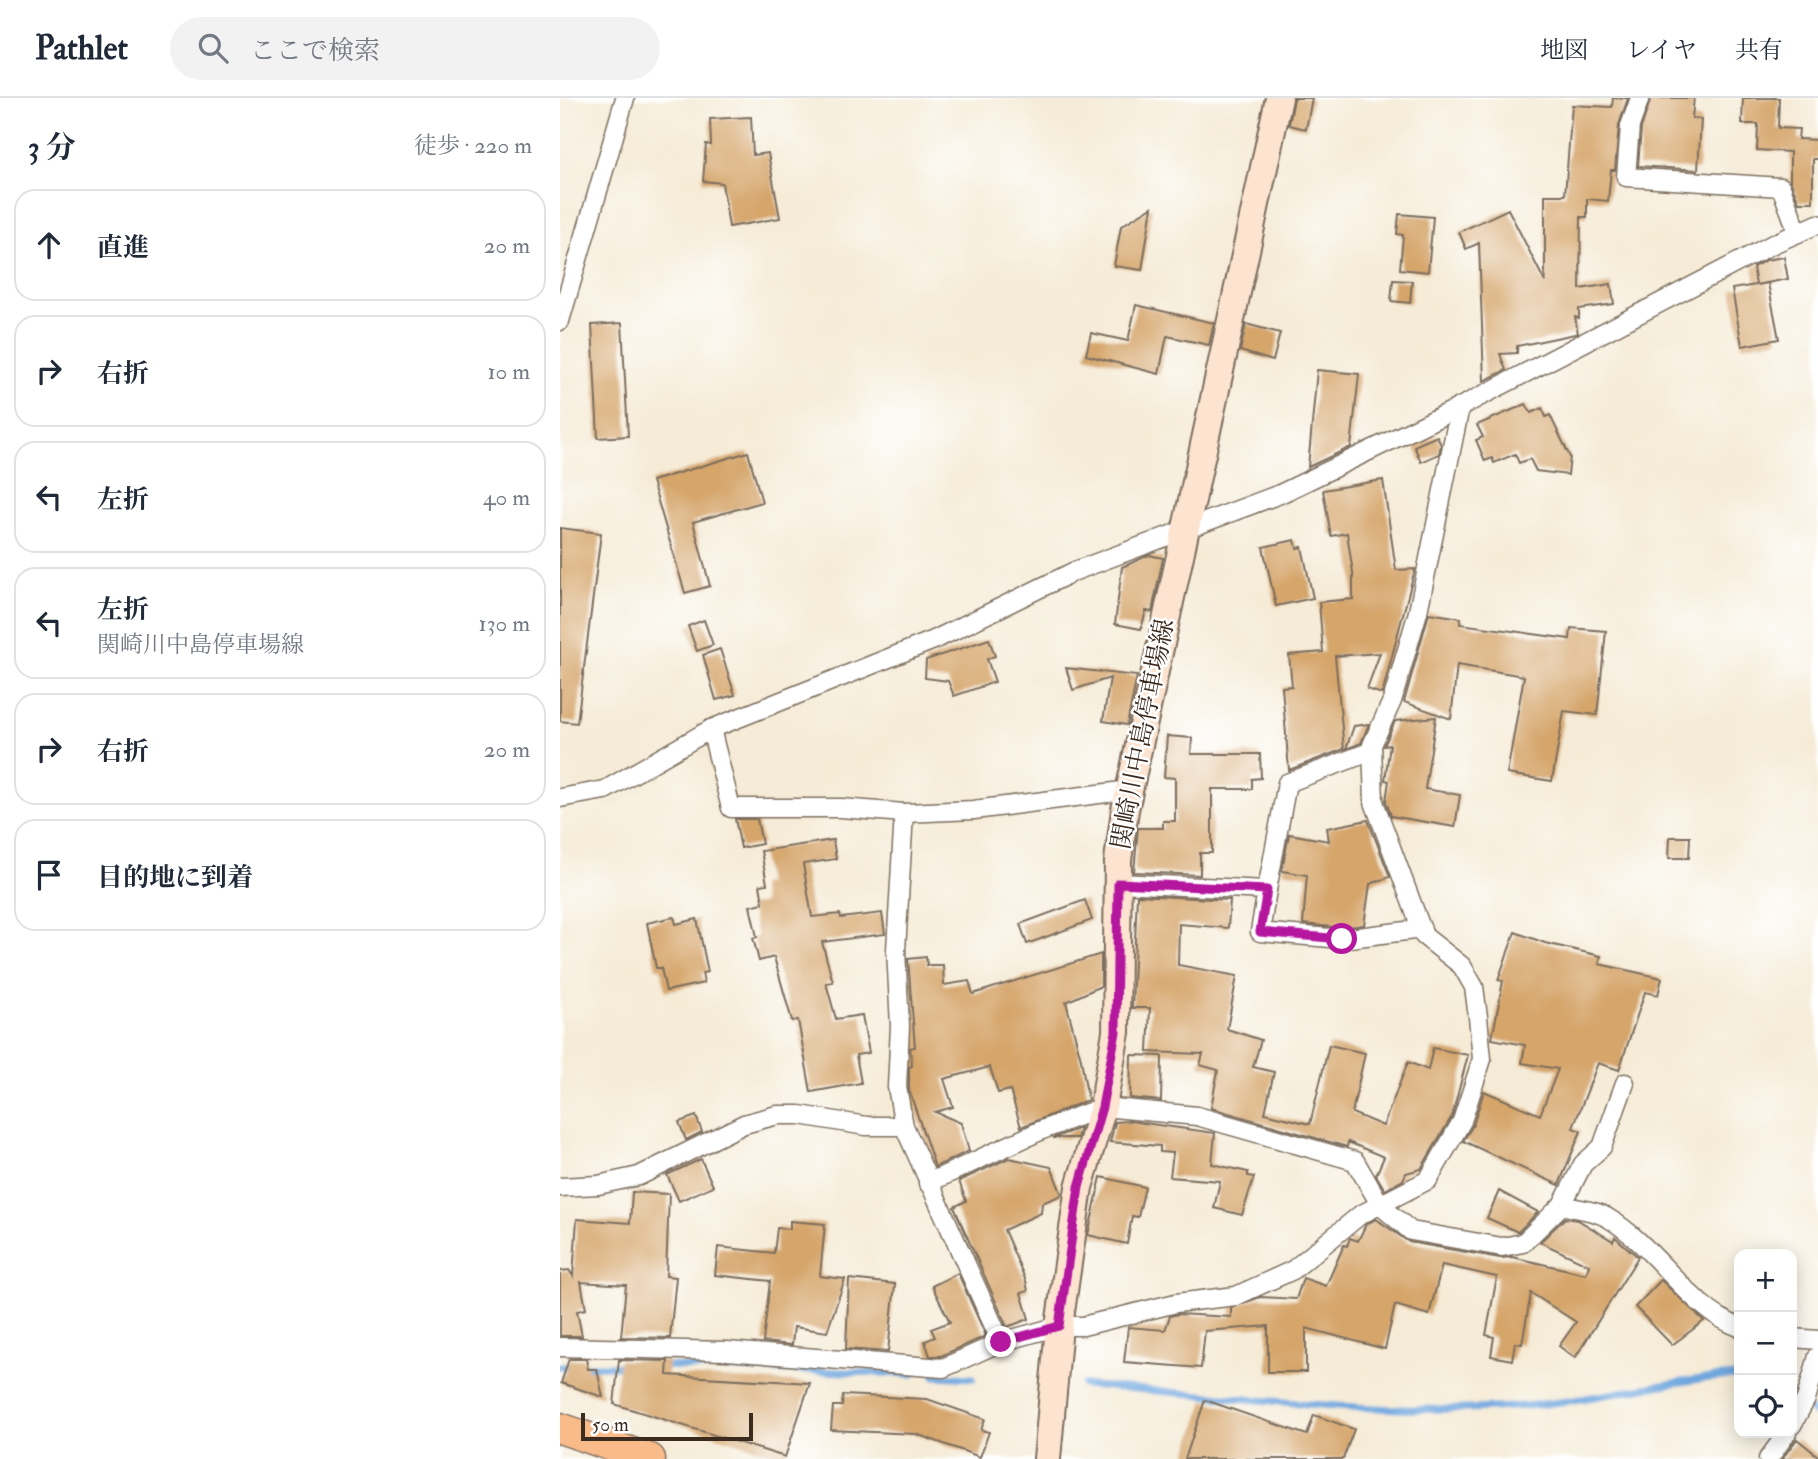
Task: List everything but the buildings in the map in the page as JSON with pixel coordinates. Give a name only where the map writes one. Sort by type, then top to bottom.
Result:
[{"type":"highway","points":[[560,1428],[650,1459]]},
{"type":"main road","name":"関崎川中島停車場線","points":[[1047,1459],[1059,1326],[1079,1187],[1102,1107],[1116,1032],[1118,860],[1130,790],[1279,98]]},
{"type":"street","points":[[560,321],[625,98]]},
{"type":"street","points":[[1640,98],[1630,126],[1626,177],[1781,187],[1798,233]]},
{"type":"street","points":[[560,798],[605,790],[711,729],[934,640],[1075,571],[1185,532],[1280,494],[1460,407],[1818,224]]},
{"type":"street","points":[[560,1347],[727,1351],[943,1368],[1001,1342],[1059,1326],[1083,1326],[1176,1303],[1236,1296],[1293,1270],[1360,1215],[1428,1180],[1462,1121],[1482,1059],[1474,987],[1462,966],[1424,936],[1374,802],[1372,751],[1392,701],[1418,612],[1460,407]]},
{"type":"street","points":[[711,729],[731,808],[841,808],[904,813],[974,810],[1130,790]]},
{"type":"street","points":[[1372,751],[1287,783],[1260,932],[1342,939],[1422,929]]},
{"type":"street","points":[[904,813],[896,950],[900,1026],[897,1087],[904,1126],[1001,1342]]},
{"type":"street","points":[[1118,883],[1267,890]]},
{"type":"street","points":[[928,1183],[1042,1130],[1102,1107],[1197,1116],[1356,1161],[1381,1206],[1411,1231],[1502,1247],[1523,1243],[1562,1205],[1583,1164],[1602,1147],[1625,1083]]},
{"type":"street","points":[[560,1187],[598,1185],[639,1176],[744,1124],[777,1115],[800,1115],[854,1125],[904,1126]]},
{"type":"street","points":[[1562,1205],[1606,1216],[1671,1271],[1700,1304],[1734,1325]]},
{"type":"street","points":[[1797,1338],[1818,1340]]},
{"type":"street","points":[[1799,1413],[1818,1356]]},
{"type":"street","points":[[1768,1459],[1783,1438]]},
{"type":"waterway","points":[[560,1366],[626,1366]]},
{"type":"waterway","points":[[659,1366],[913,1374]]},
{"type":"waterway","points":[[935,1376],[973,1378]]},
{"type":"waterway","points":[[1083,1385],[1303,1404],[1469,1409],[1578,1400],[1685,1381],[1734,1376]]},
{"type":"waterway","points":[[1797,1398],[1818,1417]]},
{"type":"route","points":[[1001,1342],[1059,1326],[1079,1187],[1102,1107],[1116,1032],[1118,883],[1267,890],[1260,932],[1342,939]]}]
